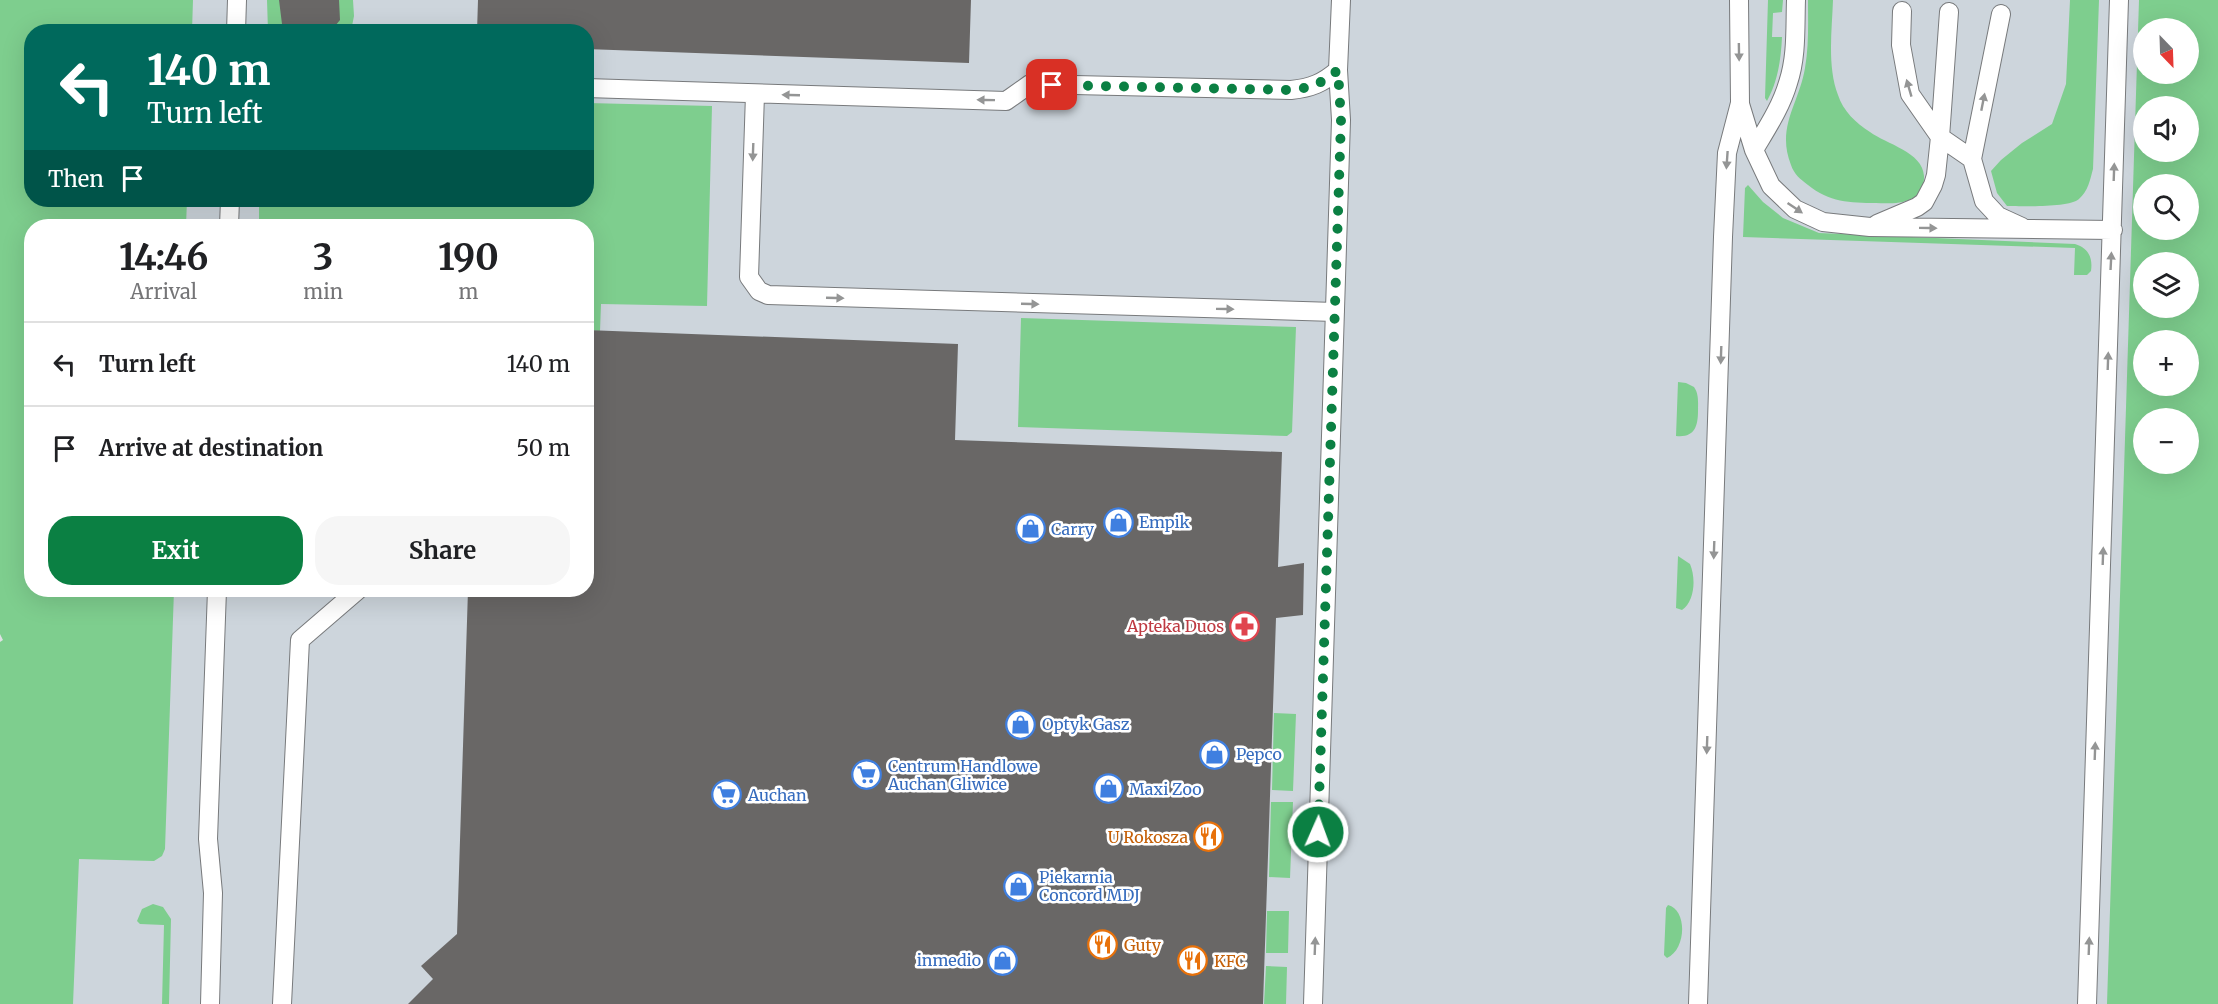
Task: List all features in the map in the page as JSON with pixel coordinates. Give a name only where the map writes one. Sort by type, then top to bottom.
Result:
[{"type":"lane","points":[[236,24],[237,0]]},
{"type":"lane","points":[[1313,1004],[1341,120],[1338,70],[1341,0]]},
{"type":"lane","points":[[1698,1004],[1723,237],[1727,153],[1740,103],[1739,0]]},
{"type":"lane","points":[[1754,150],[1780,105],[1788,84],[1795,51],[1796,0]]},
{"type":"lane","points":[[2087,1004],[2120,0]]},
{"type":"lane","points":[[1902,11],[1901,45],[1910,94],[1940,137],[1972,159]]},
{"type":"lane","points":[[1870,227],[1908,212],[1924,202],[1936,175],[1949,12]]},
{"type":"lane","points":[[2001,14],[1972,159],[1980,190],[1990,208],[2007,221],[2029,230]]},
{"type":"lane","points":[[594,88],[1006,101],[1030,84],[1291,90],[1309,88],[1324,81],[1338,70]]},
{"type":"lane","points":[[755,93],[749,277],[759,291],[768,295],[1335,312]]},
{"type":"lane","points":[[1740,103],[1754,150],[1772,186],[1795,209],[1823,222],[1870,227],[2112,230]]},
{"type":"lane","points":[[210,1004],[213,892],[208,839],[217,597]]},
{"type":"lane","points":[[282,1004],[300,640],[350,597]]},
{"type":"shaded area","points":[[95,0],[2218,0],[2218,738],[2207,1004],[25,1004],[67,597],[594,597],[594,219],[85,219],[86,207],[594,207],[594,24],[94,24]]},
{"type":"green space","points":[[0,0],[193,0],[192,24],[24,24],[24,207],[187,207],[186,219],[24,219],[24,597],[174,597],[165,849],[162,856],[154,861],[79,859],[73,1004],[0,1004],[0,642],[3,640],[0,634]]},
{"type":"green space","points":[[267,0],[353,0],[352,24],[268,24]]},
{"type":"green space","points":[[1768,0],[1783,0],[1782,12],[1773,13],[1772,37],[1782,37],[1782,45],[1776,78],[1767,101],[1765,98]]},
{"type":"green space","points":[[1808,0],[1833,0],[1831,60],[1840,101],[1860,125],[1911,155],[1917,161],[1924,176],[1920,192],[1915,197],[1892,203],[1857,203],[1840,200],[1816,191],[1794,171],[1787,151],[1786,139],[1787,127],[1805,68],[1808,43]]},
{"type":"green space","points":[[2070,0],[2099,0],[2093,169],[2090,181],[2082,196],[2074,202],[2045,206],[2007,206],[1997,193],[1991,171],[2022,143],[2052,124],[2066,84]]},
{"type":"green space","points":[[2139,0],[2218,0],[2218,1004],[2107,1004],[2133,188],[2133,240],[2199,240],[2199,174],[2133,174],[2134,162],[2199,162],[2199,96],[2136,96],[2136,84],[2199,84],[2199,18],[2138,18]]},
{"type":"green space","points":[[594,103],[712,106],[707,306],[601,304],[600,331],[594,331],[594,219],[259,219],[259,207],[594,207]]},
{"type":"green space","points":[[1748,185],[1763,202],[1783,218],[1819,233],[2075,244],[2089,254],[2091,271],[2087,275],[2074,275],[2075,248],[1743,237],[1745,188]]},
{"type":"green space","points":[[1021,318],[1296,327],[1292,432],[1287,436],[1018,427]]},
{"type":"green space","points":[[1678,382],[1694,387],[1698,398],[1696,426],[1691,433],[1682,436],[1676,436]]},
{"type":"green space","points":[[1678,556],[1690,564],[1693,576],[1692,595],[1682,610],[1676,608]]},
{"type":"green space","points":[[1274,713],[1296,714],[1293,791],[1272,790]]},
{"type":"green space","points":[[1271,802],[1293,802],[1290,878],[1269,877]]},
{"type":"green space","points":[[153,904],[163,907],[171,919],[169,1004],[162,1004],[164,925],[140,924],[137,921],[142,909]]},
{"type":"green space","points":[[1668,905],[1679,914],[1682,930],[1678,947],[1667,958],[1664,955]]},
{"type":"green space","points":[[1267,911],[1289,911],[1288,953],[1266,953]]},
{"type":"green space","points":[[1266,966],[1287,967],[1286,1004],[1264,1004]]},
{"type":"building","points":[[279,0],[339,0],[340,20],[337,24],[282,24]]},
{"type":"building","points":[[478,0],[971,0],[969,63],[594,49],[594,24],[477,24]]},
{"type":"building","name":"Centrum Handlowe Auchan Gliwice","points":[[594,330],[958,344],[955,440],[1282,452],[1278,567],[1304,563],[1303,615],[1276,618],[1263,1004],[408,1004],[433,979],[421,966],[457,934],[468,597],[594,597]]},
{"type":"place","name":"Empik","points":[[1118,522]]},
{"type":"place","name":"Carry","points":[[1030,529]]},
{"type":"place","name":"Apteka Duos","points":[[1245,626]]},
{"type":"place","name":"Optyk Gasz","points":[[1021,724]]},
{"type":"place","name":"Pepco","points":[[1215,754]]},
{"type":"place","name":"Centrum Handlowe Auchan Gliwice","points":[[867,775]]},
{"type":"place","name":"Maxi Zoo","points":[[1108,789]]},
{"type":"place","name":"Auchan","points":[[727,795]]},
{"type":"place","name":"U Rokosza","points":[[1209,837]]},
{"type":"place","name":"Piekarnia Concord MDJ","points":[[1018,886]]},
{"type":"place","name":"Guty","points":[[1103,945]]},
{"type":"place","name":"inmedio","points":[[1002,960]]},
{"type":"place","name":"KFC","points":[[1193,961]]},
{"type":"route","points":[[1052,85],[1291,90],[1309,88],[1324,81],[1338,70],[1341,120],[1318,832]]}]
